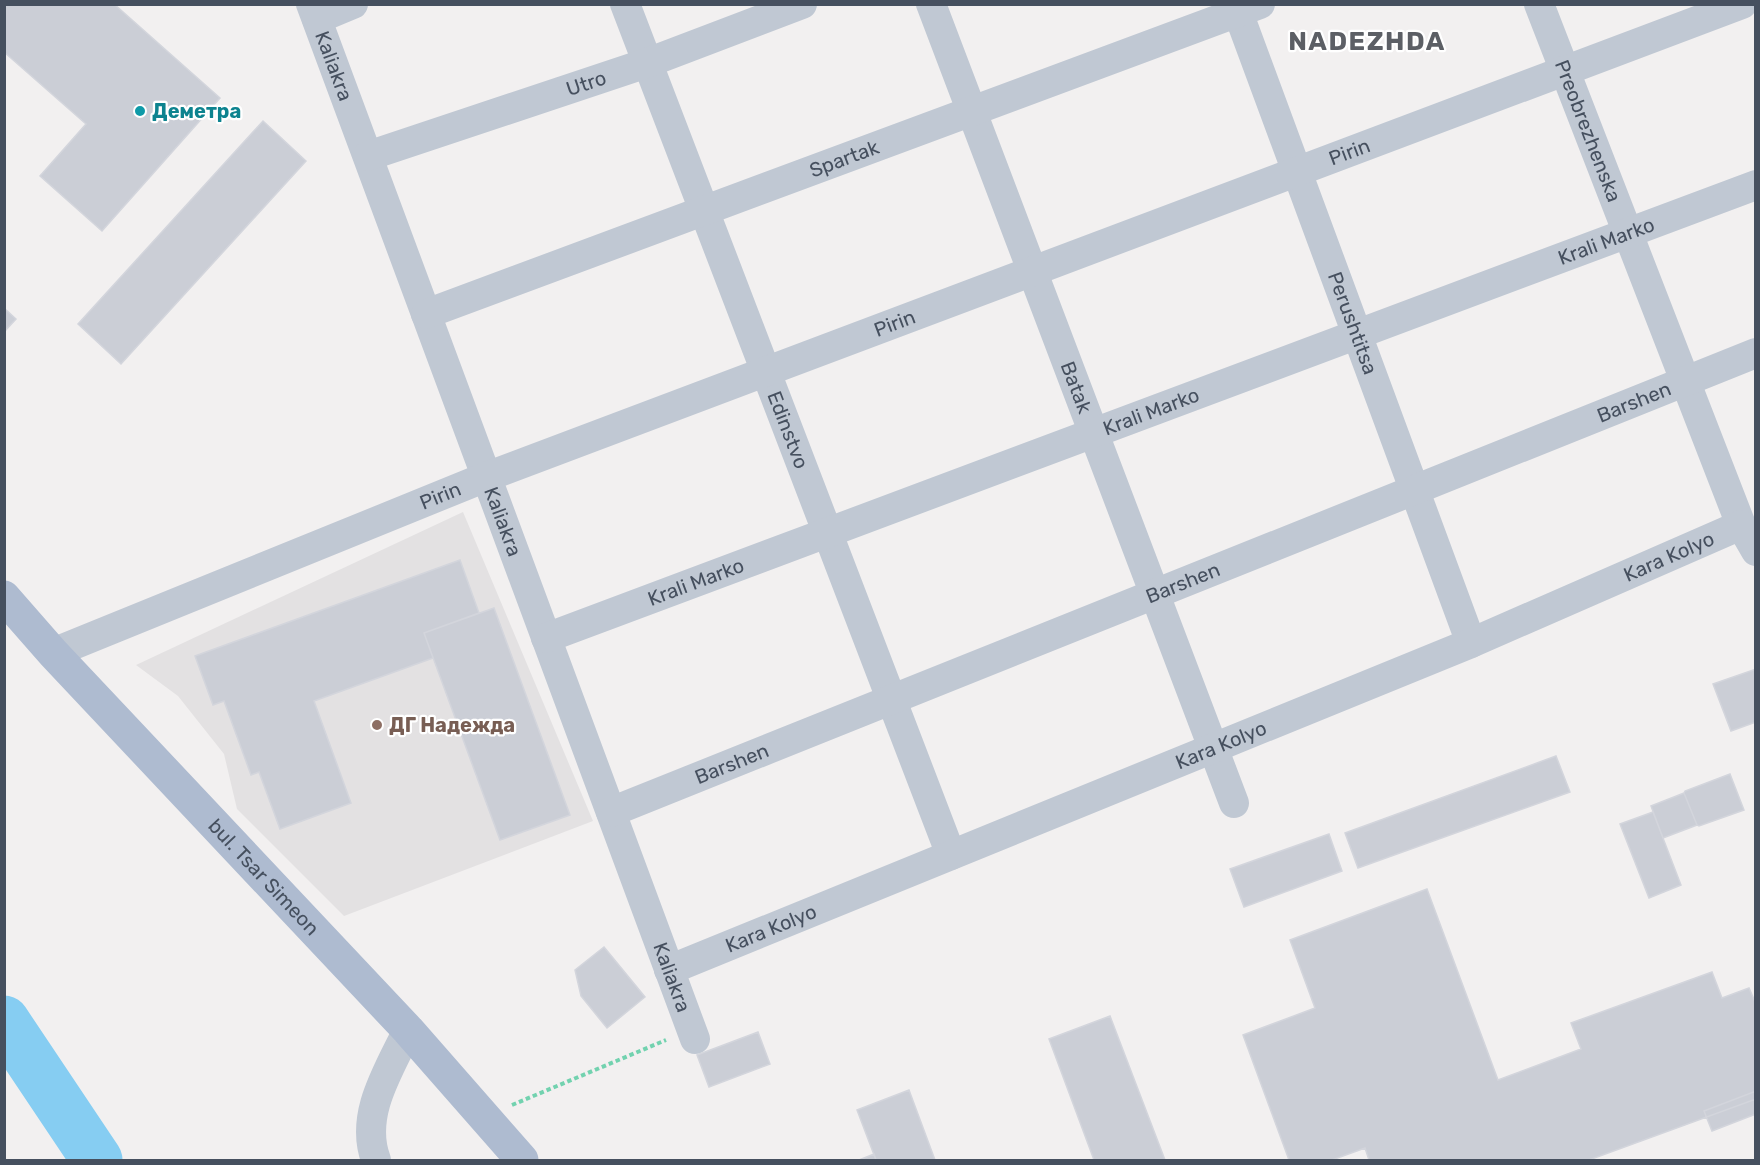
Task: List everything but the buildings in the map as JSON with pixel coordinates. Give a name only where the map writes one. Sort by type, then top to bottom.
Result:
[{"type":"main road","name":"bul. Tsar Simeon","points":[[4,597],[408,1030],[522,1161]]},
{"type":"street","points":[[314,12],[353,4]]},
{"type":"street","name":"Edinstvo","points":[[625,4],[951,855]]},
{"type":"street","name":"Utro","points":[[368,156],[647,63],[802,4]]},
{"type":"street","name":"Batak","points":[[931,4],[1234,803]]},
{"type":"street","name":"Preobrezhenska","points":[[1539,4],[1748,538]]},
{"type":"street","name":"Pirin","points":[[54,653],[486,477],[1742,4]]},
{"type":"street","name":"Spartak","points":[[426,314],[1244,7]]},
{"type":"street","name":"Perushtitsa","points":[[1244,7],[1297,172],[1471,643]]},
{"type":"street","name":"Kaliakra","points":[[314,12],[693,1034]]},
{"type":"street","name":"Krali Marko","points":[[546,638],[1755,185]]},
{"type":"street","name":"Barshen","points":[[611,812],[1755,353]]},
{"type":"street","name":"Kara Kolyo","points":[[669,970],[1471,643],[1748,538]]},
{"type":"street","points":[[376,1161],[370,1132],[372,1111],[408,1030]]},
{"type":"path","points":[[485,1117],[693,1034]]},
{"type":"shaded area","name":"ДГ Надежда","points":[[463,512],[593,821],[344,916],[237,809],[224,754],[178,696],[136,665]]},
{"type":"waterway","points":[[4,1021],[97,1160]]},
{"type":"place","name":"Деметра","points":[[140,111]]},
{"type":"place","name":"ДГ Надежда","points":[[377,725]]},
{"type":"district","name":"NADEZHDA","points":[[1367,41]]}]
